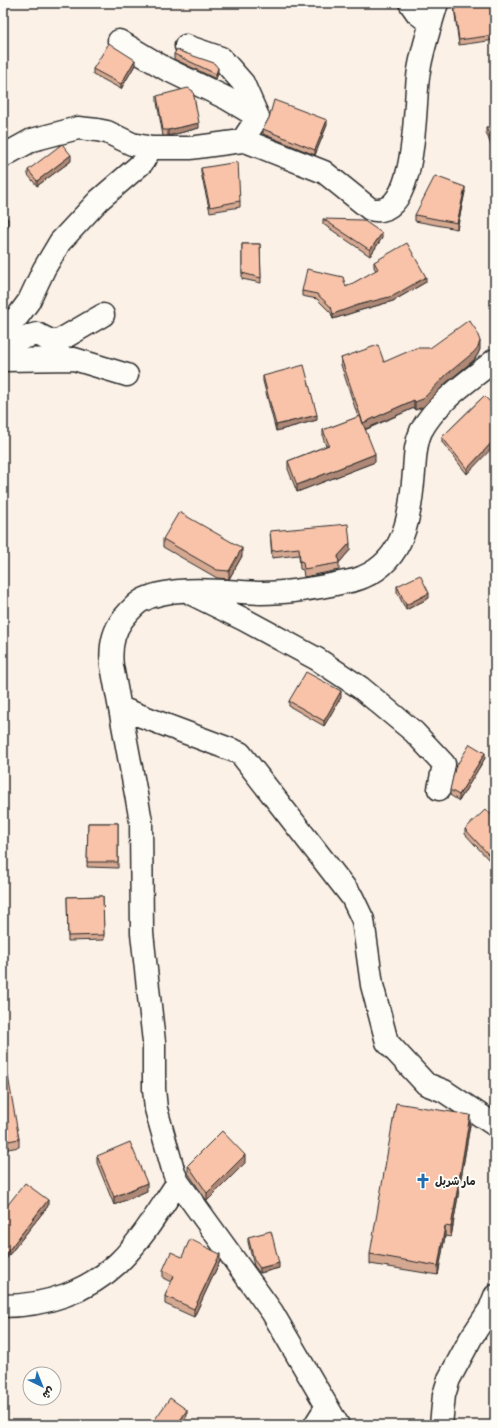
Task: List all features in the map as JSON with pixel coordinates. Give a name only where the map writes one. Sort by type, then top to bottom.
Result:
[{"type":"street","points":[[410,3],[417,13],[431,24]]},
{"type":"street","points":[[3,156],[32,140],[78,128],[107,132],[132,144],[151,148],[190,148],[242,141],[324,172],[370,209],[380,210],[391,206],[396,202],[406,175],[414,143],[418,76],[437,3]]},
{"type":"street","points":[[118,41],[166,69],[226,98],[258,117]]},
{"type":"street","points":[[186,46],[221,58],[243,83],[258,117]]},
{"type":"street","points":[[242,141],[258,117]]},
{"type":"street","points":[[3,327],[18,316],[30,301],[44,268],[60,242],[99,200],[142,163],[151,148]]},
{"type":"street","points":[[3,343],[37,334],[55,343],[103,315]]},
{"type":"street","points":[[3,360],[74,359],[127,375]]},
{"type":"street","points":[[338,1425],[272,1312],[178,1182],[174,1173],[156,1109],[154,1042],[142,933],[141,821],[111,655],[112,640],[117,627],[129,611],[141,602],[155,595],[188,591],[262,593],[301,590],[361,578],[377,570],[396,548],[404,534],[411,500],[416,447],[420,433],[437,409],[495,360]]},
{"type":"street","points":[[188,591],[317,659],[361,688],[414,732],[444,764],[438,789]]},
{"type":"street","points":[[120,708],[240,753],[352,897],[363,920],[372,985],[387,1042],[426,1084],[444,1091],[495,1126]]},
{"type":"street","points":[[3,1306],[23,1306],[52,1300],[82,1288],[105,1273],[118,1263],[131,1249],[178,1182]]},
{"type":"street","points":[[441,1425],[444,1395],[449,1379],[471,1338],[490,1309],[495,1296]]},
{"type":"street","points":[[315,1425],[327,1406]]},
{"type":"building","points":[[454,3],[495,3],[495,35],[459,40]]},
{"type":"building","points":[[109,43],[135,60],[121,84],[93,69]]},
{"type":"building","points":[[177,49],[214,63],[218,68],[216,74],[174,54]]},
{"type":"building","points":[[188,88],[193,91],[199,123],[163,130],[157,96]]},
{"type":"building","points":[[274,100],[327,120],[315,150],[263,129],[269,118]]},
{"type":"building","points":[[486,127],[495,127],[495,150]]},
{"type":"building","points":[[62,144],[71,155],[37,181],[28,170]]},
{"type":"building","points":[[238,162],[240,201],[210,207],[201,168]]},
{"type":"building","points":[[435,176],[465,187],[457,223],[415,215]]},
{"type":"building","points":[[3,210],[8,219],[3,222]]},
{"type":"building","points":[[323,219],[363,220],[382,233],[370,250]]},
{"type":"building","points":[[407,243],[426,277],[393,296],[358,305],[333,314],[331,307],[317,294],[302,291],[307,269],[343,277],[346,287],[378,269],[374,262]]},
{"type":"building","points":[[242,244],[260,244],[261,278],[242,273]]},
{"type":"building","points":[[469,320],[476,330],[480,341],[474,352],[446,375],[423,399],[415,402],[414,400],[363,423],[341,358],[378,345],[384,362],[416,348],[430,348]]},
{"type":"building","points":[[304,365],[317,415],[276,425],[263,376]]},
{"type":"building","points":[[484,396],[495,407],[495,439],[467,469],[442,437]]},
{"type":"building","points":[[360,416],[375,454],[297,485],[288,461],[329,445],[323,430]]},
{"type":"building","points":[[179,512],[242,548],[229,571],[217,570],[163,539]]},
{"type":"building","points":[[348,524],[350,543],[338,556],[339,563],[304,569],[303,562],[300,561],[299,548],[272,551],[270,531]]},
{"type":"building","points":[[420,575],[429,593],[406,605],[397,586]]},
{"type":"building","points":[[306,672],[341,691],[324,721],[289,701]]},
{"type":"building","points":[[470,744],[485,753],[459,795],[450,790],[455,768]]},
{"type":"building","points":[[486,809],[495,819],[495,850],[489,855],[465,829]]},
{"type":"building","points":[[88,823],[118,823],[118,862],[87,862]]},
{"type":"building","points":[[103,896],[104,935],[68,936],[67,897]]},
{"type":"building","points":[[3,1076],[8,1076],[19,1139],[3,1142]]},
{"type":"building","name":"مار شربل","points":[[396,1103],[470,1115],[451,1227],[445,1226],[438,1266],[370,1254]]},
{"type":"building","points":[[222,1131],[245,1155],[207,1193],[188,1165]]},
{"type":"building","points":[[130,1142],[147,1183],[114,1197],[97,1156]]},
{"type":"building","points":[[25,1183],[48,1200],[5,1255],[3,1253],[3,1211]]},
{"type":"building","points":[[271,1231],[279,1263],[260,1268],[254,1260],[248,1237]]},
{"type":"building","points":[[190,1239],[220,1254],[194,1309],[165,1296],[174,1276],[163,1270],[171,1252],[182,1257]]},
{"type":"building","points":[[170,1398],[187,1410],[177,1425],[151,1425]]},
{"type":"place","name":"مار شربل","points":[[423,1181]]}]
